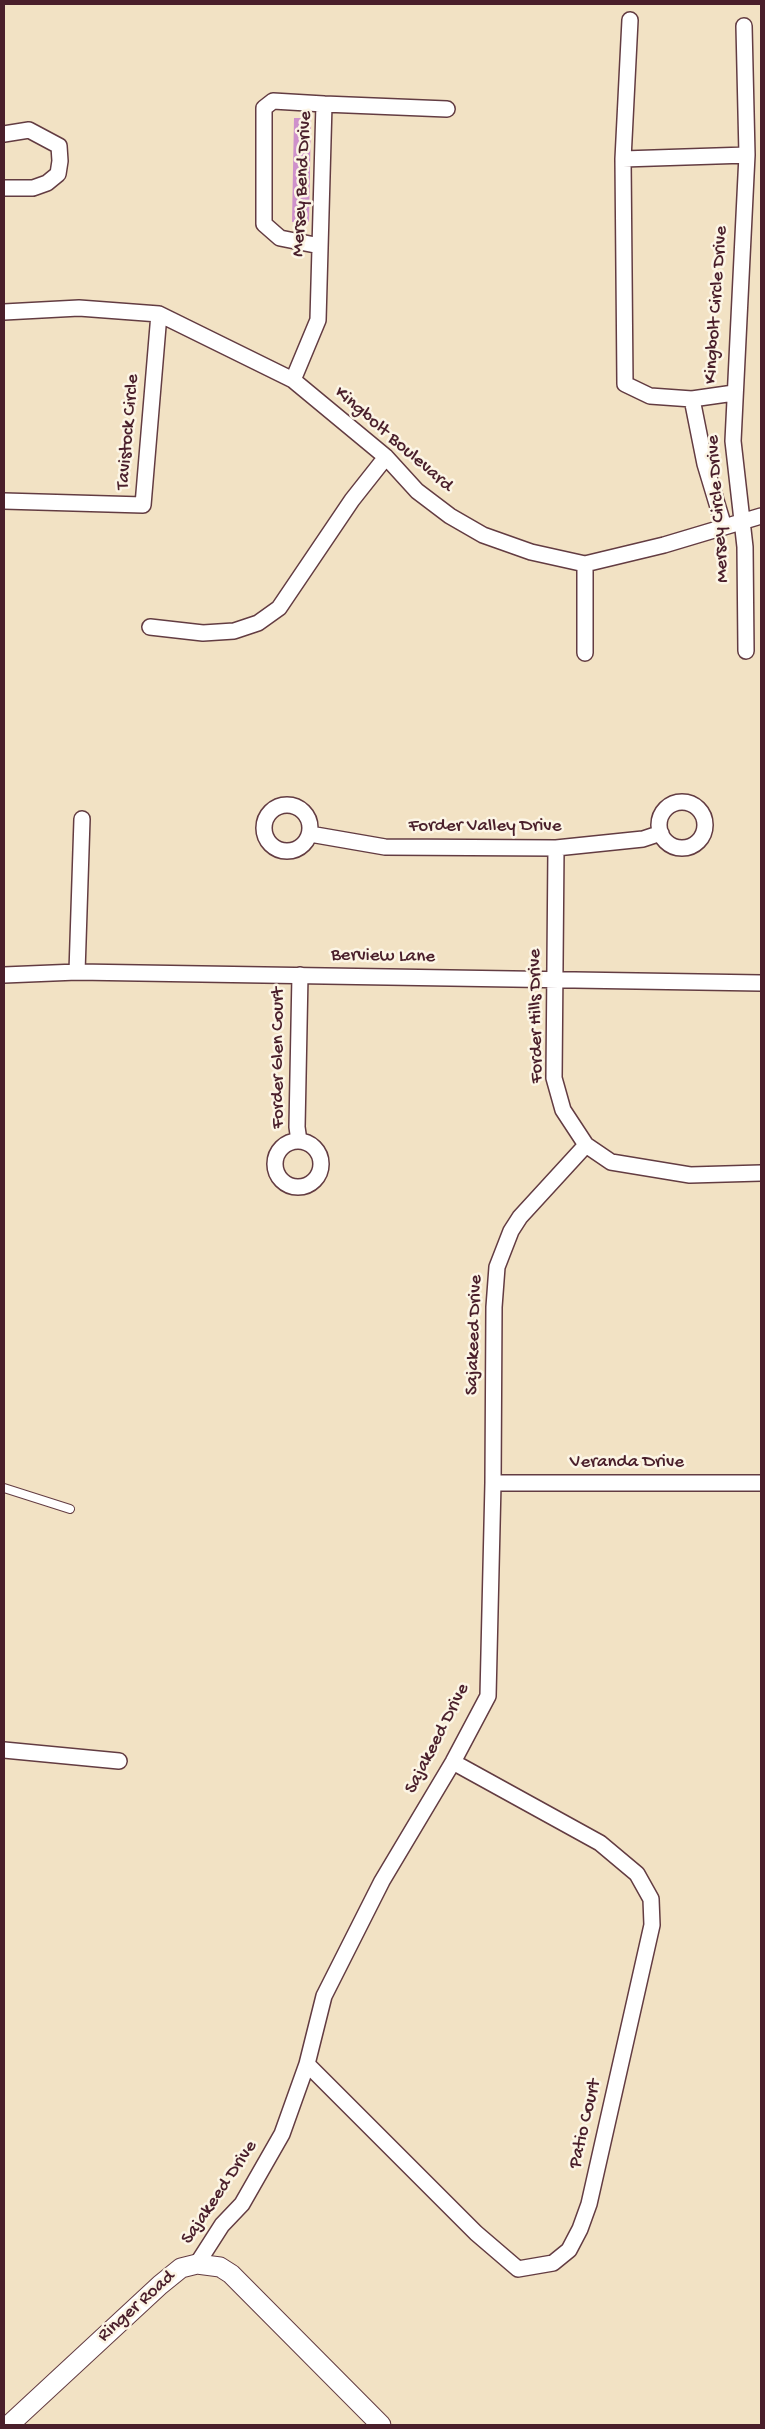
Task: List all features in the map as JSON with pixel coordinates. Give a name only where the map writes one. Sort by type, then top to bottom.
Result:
[{"type":"street","name":"Kingbolt Circle Drive","points":[[630,20],[623,158],[625,384],[650,396],[692,399],[734,393],[747,155],[744,26]]},
{"type":"street","points":[[320,246],[280,238],[264,224],[264,108],[273,101],[324,104]]},
{"type":"street","name":"Mersey Bend Drive","points":[[293,380],[318,320],[324,104],[447,109]]},
{"type":"street","points":[[4,134],[29,130],[59,146],[60,161],[58,174],[47,183],[33,188],[4,188]]},
{"type":"street","points":[[623,158],[747,155]]},
{"type":"street","name":"Kingbolt Boulevard","points":[[4,312],[80,308],[159,314],[293,380],[386,457],[417,491],[450,516],[484,535],[531,552],[585,564],[664,545],[761,516]]},
{"type":"street","name":"Tavistock Circle","points":[[4,501],[143,505],[159,314]]},
{"type":"street","name":"Mersey Circle Drive","points":[[734,393],[733,441],[746,547],[746,651]]},
{"type":"street","name":"Mersey Circle Drive","points":[[692,399],[705,464],[724,527]]},
{"type":"street","points":[[150,627],[202,633],[234,631],[258,623],[279,608],[352,500],[386,457]]},
{"type":"street","points":[[585,564],[585,653]]},
{"type":"street","points":[[77,972],[82,819]]},
{"type":"street","name":"Forder Valley Drive","points":[[310,834],[385,847],[556,848],[643,838],[662,833]]},
{"type":"street","name":"Forder Hills Drive","points":[[556,848],[554,1078],[563,1110],[586,1144],[611,1162],[690,1174],[761,1174]]},
{"type":"street","name":"Berview Lane","points":[[4,976],[77,972],[761,983]]},
{"type":"street","name":"Forder Glen Court","points":[[299,1141],[297,1127],[300,976]]},
{"type":"street","name":"Sajakeed Drive","points":[[197,2264],[222,2225],[242,2204],[282,2134],[307,2064],[324,1996],[382,1881],[453,1762],[488,1696],[493,1483],[494,1307],[497,1267],[511,1231],[520,1217],[586,1144]]},
{"type":"street","name":"Veranda Drive","points":[[493,1483],[761,1483]]},
{"type":"street","points":[[4,1750],[119,1761]]},
{"type":"street","name":"Patio Court","points":[[307,2064],[409,2168],[518,2270],[553,2263],[569,2250],[580,2229],[591,2194],[652,1925],[651,1899],[638,1874],[600,1843],[453,1762]]},
{"type":"street","name":"Ringer Road","points":[[9,2425],[160,2285],[181,2268],[197,2264],[220,2267],[231,2274],[381,2425]]},
{"type":"lane","points":[[4,1488],[70,1509]]},
{"type":"building","points":[[294,118],[311,118],[309,222],[292,222]]}]
